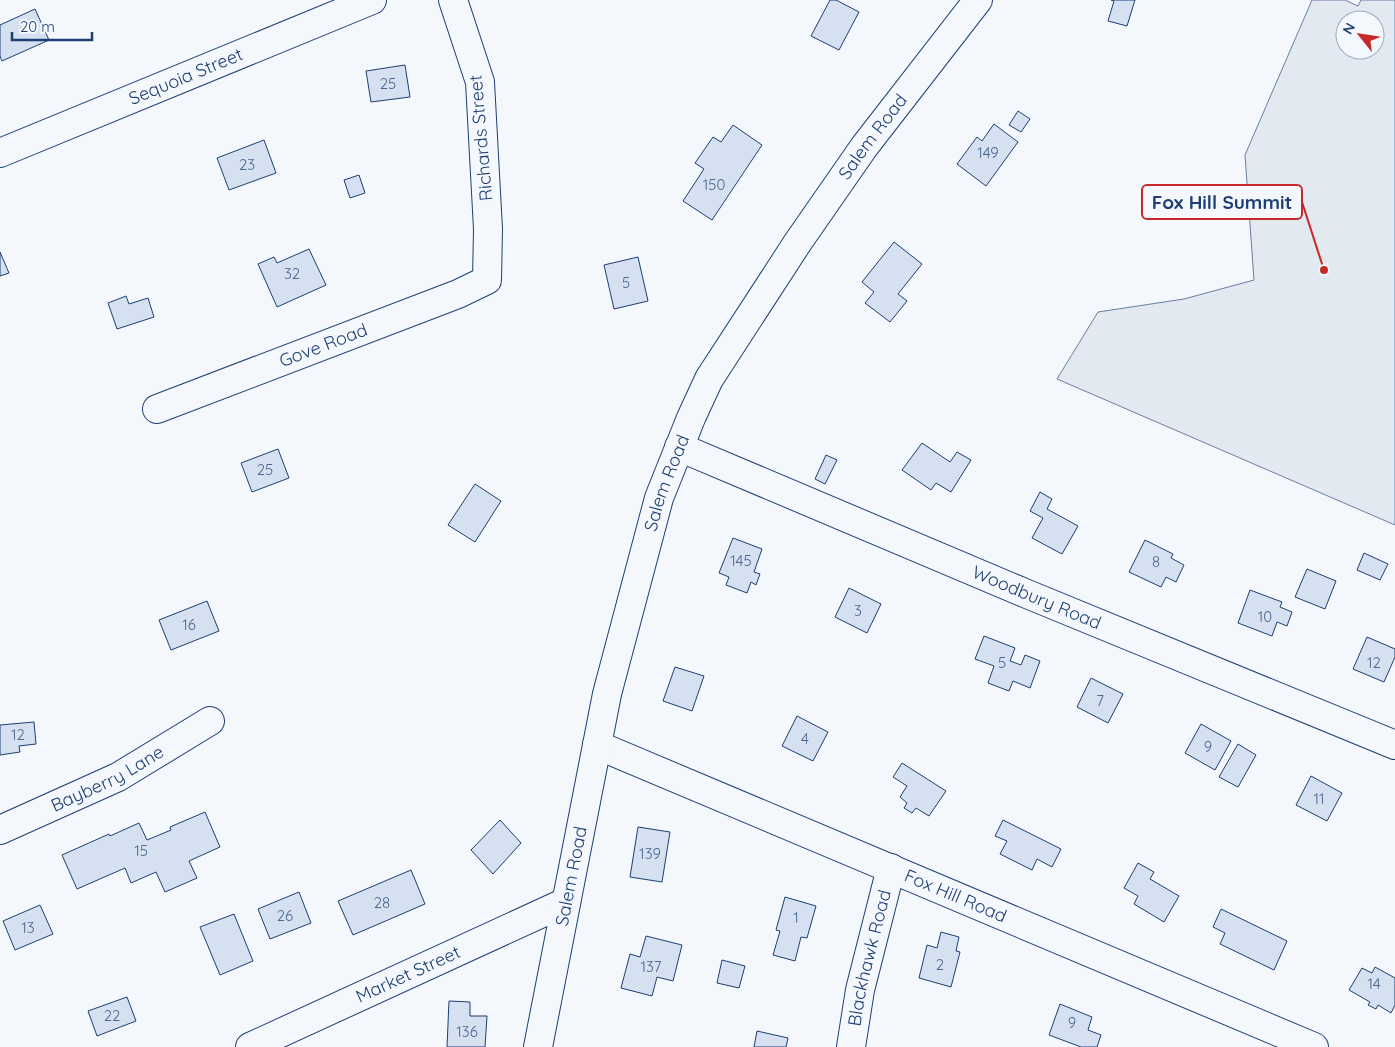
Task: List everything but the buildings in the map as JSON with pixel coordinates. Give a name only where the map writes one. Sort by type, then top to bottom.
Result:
[{"type":"street","name":"Sequoia Street","points":[[0,153],[372,0]]},
{"type":"street","name":"Richards Street","points":[[454,0],[480,82],[488,229],[487,280]]},
{"type":"street","name":"Salem Road","points":[[538,1047],[607,694],[659,498],[691,418],[709,379],[798,242],[864,148],[978,0]]},
{"type":"street","name":"Gove Road","points":[[157,409],[458,294],[487,280]]},
{"type":"street","name":"Woodbury Road","points":[[680,447],[1027,594],[1395,745]]},
{"type":"street","name":"Bayberry Lane","points":[[0,830],[118,777],[210,721]]},
{"type":"street","name":"Fox Hill Road","points":[[597,745],[1314,1047]]},
{"type":"street","name":"Blackhawk Road","points":[[851,1047],[860,990],[890,868]]},
{"type":"street","name":"Market Street","points":[[250,1047],[566,902]]},
{"type":"shaded area","points":[[1312,0],[1345,0],[1358,6],[1361,0],[1395,0],[1395,525],[1057,379],[1098,312],[1184,299],[1254,280],[1245,155]]},
{"type":"place","name":"Fox Hill Summit","points":[[1324,270]]}]
